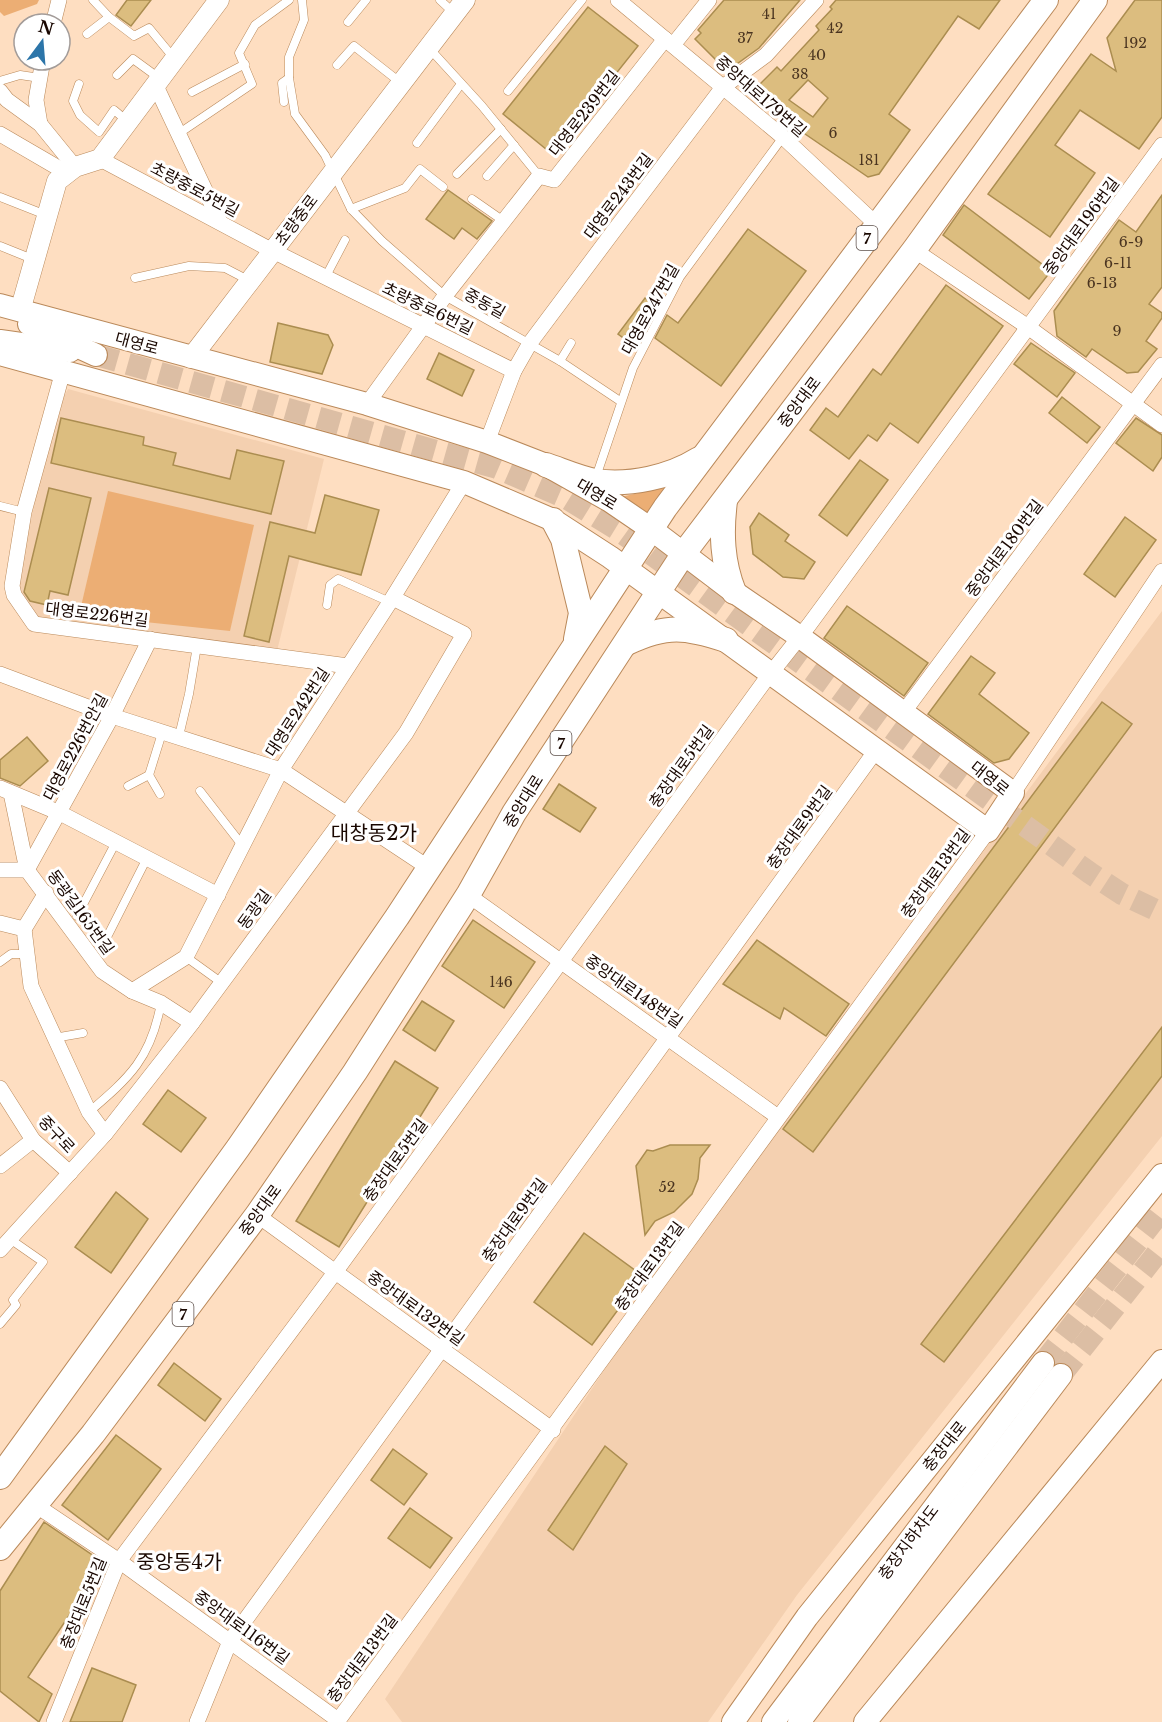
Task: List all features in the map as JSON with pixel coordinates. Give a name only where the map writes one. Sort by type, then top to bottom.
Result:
[{"type":"main road","name":"7","points":[[0,1477],[238,1148],[429,868],[651,529],[1046,0]]},
{"type":"main road","name":"중앙대로","points":[[0,1548],[93,1434],[257,1215],[355,1072],[468,896],[514,813],[684,553],[914,250],[1095,0]]},
{"type":"main road","points":[[0,340],[96,355],[7,309]]},
{"type":"main road","name":"대영로","points":[[7,309],[367,404],[487,442],[546,465],[610,501],[651,529],[734,592],[800,637],[1014,793],[988,831]]},
{"type":"main road","points":[[0,354],[464,482],[553,520],[660,591],[988,831]]},
{"type":"main road","points":[[546,465],[595,481],[634,481],[681,470],[706,455]]},
{"type":"main road","points":[[725,499],[722,526],[725,570],[734,592]]},
{"type":"main road","points":[[553,520],[563,539],[582,613],[576,642]]},
{"type":"main road","points":[[627,643],[664,629],[689,629],[726,640]]},
{"type":"main road","name":"충장대로","points":[[733,1722],[807,1617],[1162,1175]]},
{"type":"main road","points":[[864,1722],[1162,1361]]},
{"type":"main road","name":"충장지하차도","points":[[773,1722],[1052,1369],[799,1722]]},
{"type":"street","points":[[7,309],[35,260],[57,181],[71,170],[100,159],[219,0]]},
{"type":"street","name":"중앙대로179번길","points":[[618,0],[783,137],[877,225]]},
{"type":"street","points":[[669,42],[709,0]]},
{"type":"street","name":"대영로243번길","points":[[487,442],[514,371],[530,344],[723,87],[766,55],[816,0]]},
{"type":"street","name":"초량중로","points":[[191,357],[428,47],[453,4]]},
{"type":"street","name":"대영로239번길","points":[[539,176],[554,180],[669,42]]},
{"type":"street","points":[[40,124],[36,100],[41,72]]},
{"type":"street","points":[[157,81],[178,134],[220,222]]},
{"type":"street","points":[[0,91],[7,100],[40,124],[71,170]]},
{"type":"street","points":[[0,134],[71,170]]},
{"type":"street","name":"중앙대로196번길","points":[[1028,327],[1162,145]]},
{"type":"street","name":"초량중로5번길","points":[[100,159],[273,251]]},
{"type":"street","points":[[367,404],[422,326],[539,176]]},
{"type":"street","points":[[914,250],[1028,327],[1162,425]]},
{"type":"street","name":"초량중로6번길","points":[[273,251],[514,371]]},
{"type":"street","points":[[800,637],[1028,327]]},
{"type":"street","points":[[1134,405],[1162,365]]},
{"type":"street","name":"대영로226번길","points":[[63,371],[24,512],[12,586],[14,595],[34,624],[348,666]]},
{"type":"street","name":"중앙대로180번길","points":[[903,713],[1134,405]]},
{"type":"street","name":"대영로242번길","points":[[186,957],[281,770],[392,600],[464,482]]},
{"type":"street","points":[[1014,793],[1162,571]]},
{"type":"street","name":"동광길","points":[[5,1245],[105,1134],[192,1023],[406,733],[464,634],[392,600]]},
{"type":"street","name":"충장대로5번길","points":[[54,1722],[119,1561],[336,1271],[771,672],[800,637]]},
{"type":"street","name":"대영로226번안길","points":[[27,870],[112,716],[150,639]]},
{"type":"street","points":[[2,677],[162,733],[179,736],[281,770],[429,868]]},
{"type":"street","name":"충장대로9번길","points":[[197,1722],[230,1641],[669,1039],[877,749]]},
{"type":"street","points":[[5,791],[60,813],[218,895]]},
{"type":"street","points":[[5,791],[27,870]]},
{"type":"street","name":"충장대로13번길","points":[[338,1721],[553,1430],[778,1117],[988,831]]},
{"type":"street","name":"동광길165번길","points":[[0,870],[27,870],[102,971],[132,991],[161,1003],[192,1023]]},
{"type":"street","points":[[46,893],[24,929],[31,986],[89,1112],[105,1134]]},
{"type":"street","name":"중앙대로148번길","points":[[468,896],[778,1117]]},
{"type":"street","points":[[0,923],[24,929]]},
{"type":"street","points":[[132,991],[186,957]]},
{"type":"street","name":"중구로","points":[[0,1088],[33,1140],[70,1173]]},
{"type":"street","points":[[0,1166],[33,1140]]},
{"type":"street","name":"중앙대로132번길","points":[[257,1215],[553,1430]]},
{"type":"street","name":"중앙대로116번길","points":[[34,1504],[119,1561],[338,1721]]},
{"type":"lane","points":[[93,0],[109,17],[134,36],[149,28],[174,58]]},
{"type":"lane","points":[[178,134],[252,84],[239,53],[255,25],[289,0]]},
{"type":"lane","name":"중동길","points":[[302,0],[304,20],[289,57],[289,78],[295,114],[299,123],[322,150],[351,209],[382,241],[445,296],[560,361],[621,400]]},
{"type":"lane","points":[[348,22],[366,0]]},
{"type":"lane","points":[[508,90],[582,0]]},
{"type":"lane","points":[[87,34],[109,17]]},
{"type":"lane","points":[[337,64],[354,46],[401,83]]},
{"type":"lane","points":[[428,47],[501,129],[539,176]]},
{"type":"lane","points":[[117,75],[133,60],[157,81]]},
{"type":"lane","points":[[192,92],[245,64]]},
{"type":"lane","points":[[0,81],[20,75],[40,78]]},
{"type":"lane","name":"중동길","points":[[284,102],[282,83],[289,78]]},
{"type":"lane","points":[[79,84],[73,101],[80,116],[99,132],[114,110],[128,122]]},
{"type":"lane","points":[[417,143],[461,84]]},
{"type":"lane","points":[[457,174],[501,129]]},
{"type":"lane","name":"대영로247번길","points":[[595,481],[633,368],[680,278],[783,137]]},
{"type":"lane","points":[[487,176],[514,145]]},
{"type":"lane","points":[[351,209],[405,188],[420,169],[443,187]]},
{"type":"lane","points":[[0,197],[47,215]]},
{"type":"lane","points":[[471,199],[504,222]]},
{"type":"lane","points":[[326,278],[345,240]]},
{"type":"lane","points":[[0,246],[35,260]]},
{"type":"lane","points":[[135,278],[189,266],[225,268],[249,281]]},
{"type":"lane","points":[[560,361],[571,343]]},
{"type":"lane","points":[[0,506],[24,512]]},
{"type":"lane","points":[[327,605],[330,585],[338,579],[392,600]]},
{"type":"lane","points":[[179,736],[197,644]]},
{"type":"lane","points":[[128,786],[149,774],[162,733]]},
{"type":"lane","points":[[149,774],[160,794]]},
{"type":"lane","points":[[200,791],[242,845]]},
{"type":"lane","points":[[77,916],[116,842]]},
{"type":"lane","points":[[103,945],[147,858]]},
{"type":"lane","points":[[0,962],[11,954],[28,954]]},
{"type":"lane","points":[[186,957],[222,983]]},
{"type":"lane","points":[[89,1112],[127,1080],[139,1064],[158,1021],[161,1003]]},
{"type":"lane","points":[[54,1038],[83,1033]]},
{"type":"lane","points":[[0,1323],[16,1305],[13,1300],[43,1262],[5,1245]]},
{"type":"shaded area","points":[[0,0],[39,0],[37,4],[4,16],[0,12]]},
{"type":"shaded area","points":[[68,389],[324,459],[277,651],[39,623],[15,588],[56,411]]},
{"type":"shaded area","points":[[672,486],[650,514],[620,497]]},
{"type":"shaded area","points":[[108,491],[254,525],[230,631],[79,615]]},
{"type":"shaded area","points":[[1162,611],[1162,1136],[797,1595],[708,1722],[402,1722],[385,1699],[625,1339],[773,1132]]},
{"type":"building","points":[[127,0],[151,0],[131,26],[116,15]]},
{"type":"building","points":[[724,0],[800,0],[759,48],[727,71],[695,39],[701,33],[698,30]]},
{"type":"building","points":[[836,0],[1000,0],[979,29],[958,16],[889,114],[910,130],[879,174],[868,177],[770,110],[757,97],[758,86],[777,67],[781,71],[819,30],[816,26],[832,9],[830,7]],"holes":[[[808,80],[828,98],[813,117],[789,100]]]},
{"type":"building","points":[[1135,0],[1162,0],[1162,117],[1139,149],[1080,110],[1055,145],[1095,173],[1050,237],[988,194],[1091,54],[1116,71],[1107,38]]},
{"type":"building","points":[[588,7],[638,46],[552,154],[503,114]]},
{"type":"building","points":[[448,190],[492,221],[477,239],[462,228],[454,239],[426,219]]},
{"type":"building","points":[[1162,195],[1162,287],[1149,304],[1162,313],[1162,318],[1146,341],[1157,349],[1138,372],[1127,373],[1092,349],[1086,357],[1057,336],[1054,311],[1119,220],[1136,232]]},
{"type":"building","points":[[964,205],[1051,271],[1029,299],[943,235]]},
{"type":"building","points":[[748,229],[806,271],[721,386],[655,338],[667,315],[678,323]]},
{"type":"building","points":[[946,285],[1003,326],[918,443],[890,423],[877,441],[868,435],[849,459],[810,430],[826,408],[838,417],[873,369],[881,375]]},
{"type":"building","points":[[645,298],[657,308],[646,331],[633,345],[618,334]]},
{"type":"building","points":[[278,323],[328,335],[333,345],[322,374],[270,362]]},
{"type":"building","points":[[1031,343],[1075,373],[1057,397],[1014,364]]},
{"type":"building","points":[[439,353],[474,370],[462,396],[427,379]]},
{"type":"building","points":[[1062,397],[1100,427],[1087,443],[1049,413]]},
{"type":"building","points":[[61,418],[144,437],[143,445],[176,453],[173,465],[230,479],[237,450],[284,461],[271,514],[51,463]]},
{"type":"building","points":[[1136,418],[1162,435],[1162,457],[1153,471],[1116,443]]},
{"type":"building","points":[[860,460],[888,480],[847,536],[819,515]]},
{"type":"building","points":[[49,488],[91,498],[68,595],[50,591],[47,605],[30,601],[24,592]]},
{"type":"building","points":[[325,495],[379,510],[361,575],[289,556],[269,642],[244,636],[270,522],[315,533]]},
{"type":"building","points":[[759,513],[789,535],[785,541],[815,562],[804,579],[783,577],[753,554],[750,527]]},
{"type":"building","points":[[1125,517],[1156,540],[1115,597],[1084,574]]},
{"type":"building","points":[[847,606],[928,663],[904,696],[824,638]]},
{"type":"building","points":[[971,656],[995,673],[979,694],[1029,733],[1009,759],[994,763],[928,714]]},
{"type":"building","points":[[1102,702],[1132,724],[813,1152],[783,1129]]},
{"type":"building","points":[[27,737],[48,761],[20,786],[0,778],[0,760]]},
{"type":"building","points":[[559,784],[596,808],[580,832],[543,809]]},
{"type":"building","points":[[473,920],[535,962],[504,1008],[442,966]]},
{"type":"building","points":[[757,940],[849,1004],[826,1036],[784,1008],[780,1019],[723,984]]},
{"type":"building","points":[[422,1001],[454,1021],[435,1051],[403,1030]]},
{"type":"building","points":[[1162,1027],[1162,1076],[944,1362],[921,1344]]},
{"type":"building","points":[[395,1061],[438,1088],[339,1247],[296,1221]]},
{"type":"building","points":[[168,1090],[206,1118],[181,1152],[143,1124]]},
{"type":"building","points":[[670,1145],[710,1145],[700,1158],[698,1179],[692,1194],[674,1212],[655,1221],[645,1235],[636,1166],[647,1150],[653,1151]]},
{"type":"building","points":[[116,1192],[148,1219],[111,1273],[75,1247]]},
{"type":"building","points":[[584,1233],[643,1276],[592,1345],[534,1302]]},
{"type":"building","points":[[174,1363],[221,1399],[205,1421],[158,1385]]},
{"type":"building","points":[[116,1435],[161,1469],[108,1540],[62,1505]]},
{"type":"building","points":[[605,1446],[627,1464],[573,1550],[548,1530]]},
{"type":"building","points":[[393,1449],[427,1474],[404,1505],[371,1480]]},
{"type":"building","points":[[410,1508],[452,1538],[430,1568],[388,1538]]},
{"type":"building","points":[[44,1522],[104,1563],[28,1677],[52,1694],[39,1722],[0,1691],[0,1591]]},
{"type":"building","points":[[92,1668],[136,1685],[122,1722],[70,1722]]},
{"type":"tunnel","points":[[96,355],[497,468],[566,498],[618,530],[1090,873],[1122,894],[1162,913]]},
{"type":"tunnel","points":[[1043,1363],[1162,1210]]},
{"type":"tunnel","points":[[1061,1375],[1162,1247]]},
{"type":"district","name":"대창동2가","points":[[374,833]]},
{"type":"district","name":"중앙동4가","points":[[179,1562]]}]
